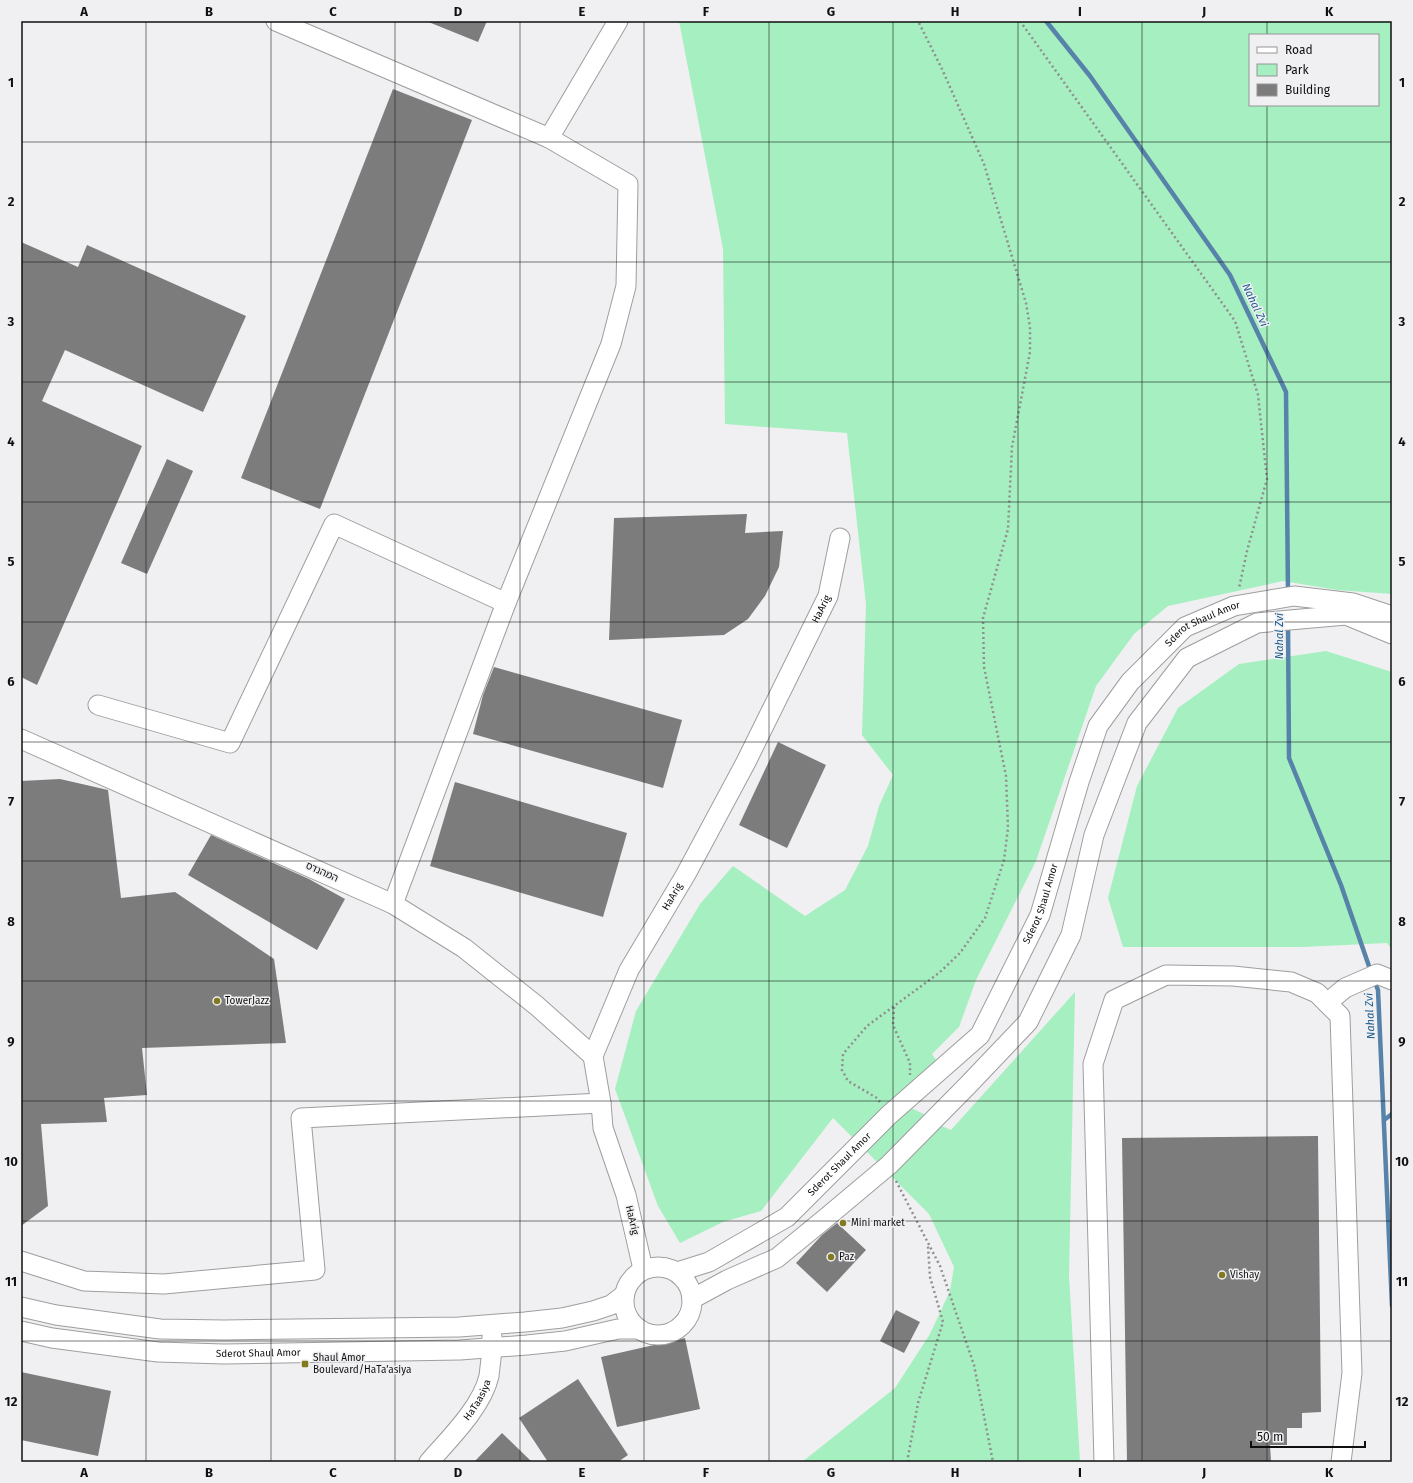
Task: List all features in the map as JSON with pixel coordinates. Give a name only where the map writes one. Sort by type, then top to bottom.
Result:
[{"type":"street","points":[[276,21],[549,138],[628,184],[626,286],[612,344],[506,603],[393,904]]},
{"type":"street","points":[[549,138],[618,21]]},
{"type":"street","points":[[98,705],[230,743],[334,524],[506,603]]},
{"type":"street","name":"HaArig","points":[[643,1269],[626,1195],[603,1128],[602,1103],[593,1056],[629,970],[686,874],[746,762],[828,596],[840,538]]},
{"type":"street","name":"Sderot Shaul Amor","points":[[677,1272],[709,1262],[787,1217],[889,1115],[980,1035],[1040,915],[1079,782],[1098,726],[1130,682],[1186,627],[1234,606],[1294,596],[1352,603],[1392,616]]},
{"type":"street","name":"Sderot Shaul Amor","points":[[692,1299],[727,1280],[777,1258],[889,1165],[1028,1022],[1070,935],[1094,835],[1137,722],[1187,658],[1257,623],[1346,615],[1392,634]]},
{"type":"street","name":"המהנדס","points":[[21,739],[393,904],[464,948],[537,1006],[593,1056]]},
{"type":"street","points":[[1327,1003],[1346,988],[1377,974],[1392,980]]},
{"type":"street","points":[[1104,1462],[1093,1064],[1114,1000],[1166,975],[1233,976],[1291,982],[1318,993],[1340,1016],[1352,1373],[1341,1462]]},
{"type":"street","points":[[21,1261],[84,1281],[164,1284],[315,1270],[301,1118],[602,1103]]},
{"type":"street","points":[[654,1266],[666,1267],[677,1272],[690,1289],[692,1299],[690,1311],[685,1321],[677,1329],[666,1334],[655,1335],[644,1332],[634,1326],[627,1317],[624,1306],[624,1295],[627,1285],[634,1276],[643,1269],[654,1266]]},
{"type":"street","points":[[21,1307],[56,1315],[160,1329],[255,1330],[451,1327],[562,1318],[611,1305],[624,1295]]},
{"type":"street","name":"HaTaasiya","points":[[429,1462],[468,1418],[481,1395],[488,1377],[492,1348],[492,1324]]},
{"type":"street","name":"Sderot Shaul Amor","points":[[21,1331],[52,1338],[158,1352],[232,1354],[492,1348],[565,1341],[618,1329],[639,1329]]},
{"type":"path","points":[[889,1115],[877,1098],[848,1081],[842,1070],[844,1054],[867,1026],[939,973],[960,953],[985,918],[1004,860],[1008,828],[1006,776],[984,667],[983,618],[1008,529],[1012,447],[1030,352],[1030,327],[1026,303],[984,164],[942,69],[918,21]]},
{"type":"path","points":[[1020,21],[1235,321],[1258,395],[1267,479],[1247,551],[1234,606]]},
{"type":"path","points":[[894,1007],[893,1025],[910,1063],[910,1078]]},
{"type":"path","points":[[889,1165],[940,1266],[974,1365],[993,1462]]},
{"type":"path","points":[[909,1462],[908,1457],[918,1403],[943,1322],[930,1277],[928,1243]]},
{"type":"green space","points":[[679,21],[1392,21],[1392,594],[1337,590],[1283,581],[1168,606],[1134,634],[1096,686],[1036,861],[976,980],[959,1027],[932,1054],[938,1063],[909,1107],[930,1117],[939,1125],[951,1130],[1075,992],[1069,1276],[1080,1462],[802,1462],[895,1388],[930,1334],[950,1291],[954,1267],[929,1214],[833,1118],[761,1211],[723,1222],[680,1243],[658,1206],[615,1089],[636,1011],[700,904],[733,866],[805,916],[845,890],[868,846],[879,806],[893,775],[862,735],[866,604],[847,433],[725,424],[723,249]]},
{"type":"green space","points":[[1326,651],[1392,672],[1392,950],[1387,943],[1302,947],[1123,947],[1108,898],[1137,786],[1178,708],[1239,664]]},
{"type":"building","points":[[426,21],[487,21],[478,42]]},
{"type":"building","points":[[393,89],[472,120],[320,509],[241,478]]},
{"type":"building","points":[[21,242],[78,267],[87,245],[246,316],[203,412],[65,350],[42,401],[142,446],[37,685],[21,677]]},
{"type":"building","points":[[167,459],[193,471],[147,574],[121,563]]},
{"type":"building","points":[[747,514],[745,533],[783,531],[779,567],[765,596],[748,619],[724,635],[609,640],[614,518]]},
{"type":"building","points":[[494,667],[682,720],[663,788],[473,734],[483,695]]},
{"type":"building","points":[[778,742],[826,765],[787,848],[739,825]]},
{"type":"building","name":"TowerJazz","points":[[60,779],[108,790],[121,898],[175,892],[274,959],[286,1043],[142,1048],[147,1095],[104,1098],[107,1122],[41,1124],[48,1206],[21,1226],[21,781]]},
{"type":"building","points":[[455,782],[627,833],[603,917],[430,866]]},
{"type":"building","points":[[211,835],[309,879],[345,899],[317,950],[188,875]]},
{"type":"building","name":"Vishay","points":[[1318,1136],[1321,1412],[1302,1413],[1302,1428],[1287,1428],[1287,1445],[1270,1445],[1271,1461],[1127,1462],[1122,1138]]},
{"type":"building","name":"Paz","points":[[837,1223],[866,1250],[827,1292],[796,1263],[822,1235]]},
{"type":"building","points":[[896,1310],[920,1322],[904,1353],[880,1341]]},
{"type":"building","points":[[685,1338],[700,1409],[617,1427],[601,1357]]},
{"type":"building","points":[[21,1372],[111,1391],[98,1456],[21,1440]]},
{"type":"building","points":[[578,1379],[628,1455],[618,1462],[548,1462],[519,1418]]},
{"type":"building","points":[[502,1433],[532,1462],[474,1462]]},
{"type":"waterway","name":"Nahal Zvi","points":[[1046,21],[1090,76],[1230,275],[1286,392],[1288,593]]},
{"type":"waterway","name":"Nahal Zvi","points":[[1288,624],[1289,758],[1341,885],[1371,972]]},
{"type":"waterway","name":"Nahal Zvi","points":[[1374,980],[1378,990],[1392,1306]]},
{"type":"waterway","points":[[1384,1120],[1392,1114]]},
{"type":"place","name":"TowerJazz","points":[[217,1001]]},
{"type":"place","name":"Mini market","points":[[843,1223]]},
{"type":"place","name":"Paz","points":[[831,1257]]},
{"type":"place","name":"Vishay","points":[[1222,1275]]},
{"type":"place","name":"Shaul Amor Boulevard/HaTa’asiya","points":[[305,1364]]}]
